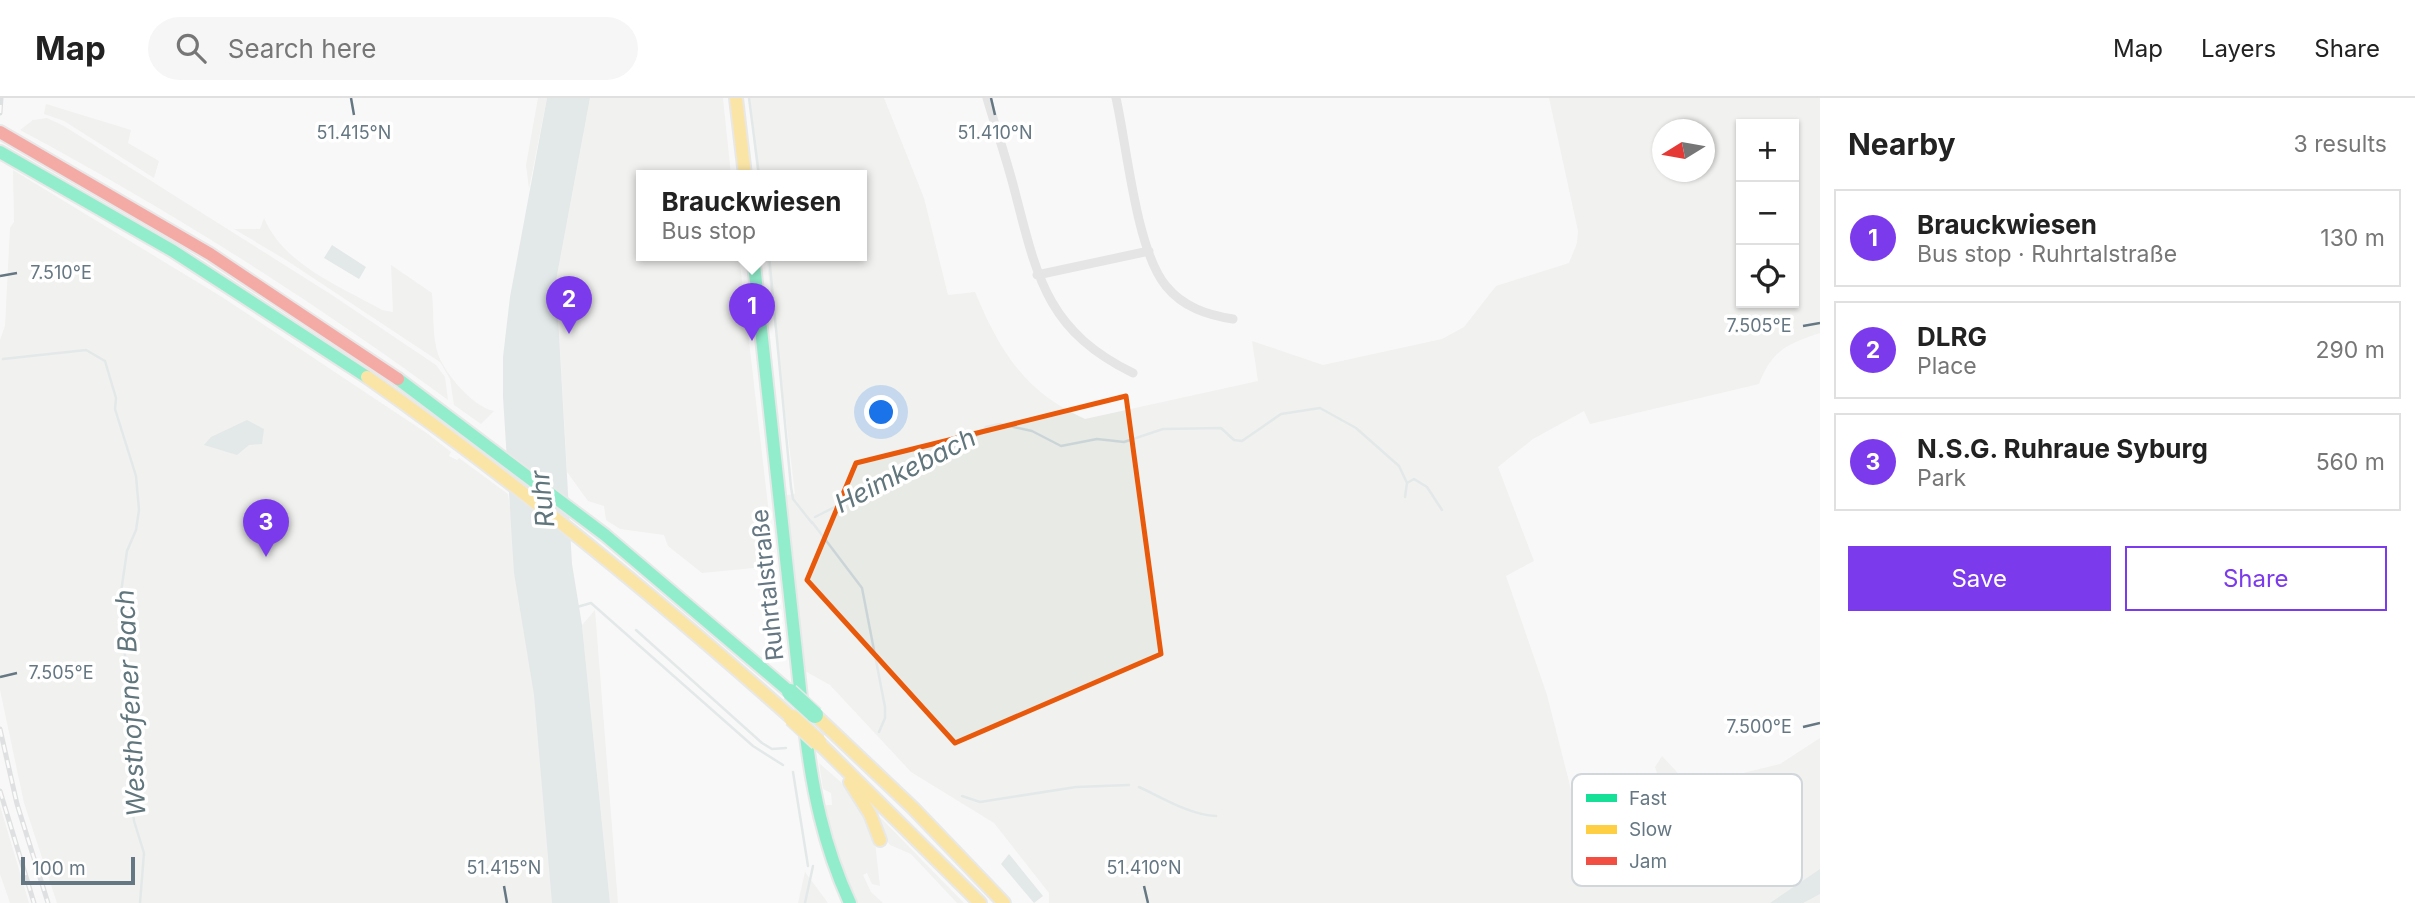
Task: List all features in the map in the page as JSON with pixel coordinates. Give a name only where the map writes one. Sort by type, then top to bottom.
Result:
[{"type":"main road","points":[[736,98],[744,170]]},
{"type":"main road","points":[[0,132],[180,235],[342,339],[426,398],[646,566],[815,715],[913,808],[1004,903]]},
{"type":"main road","points":[[0,152],[185,258],[333,353],[428,420],[648,591],[836,758],[980,903]]},
{"type":"main road","name":"Ruhrtalstraße","points":[[754,261],[807,752],[824,837],[850,903]]},
{"type":"main road","points":[[836,758],[870,814],[880,839]]},
{"type":"street","points":[[987,98],[1037,275],[1053,306],[1079,337],[1119,367],[1133,373]]},
{"type":"street","points":[[1116,98],[1149,251],[1166,286],[1199,311],[1233,319]]},
{"type":"street","points":[[1037,275],[1149,251]]},
{"type":"highlighted area","points":[[1126,396],[1161,654],[955,743],[807,580],[856,463]]},
{"type":"shaded area","points":[[538,98],[547,98],[529,189],[526,165]]},
{"type":"shaded area","points":[[590,98],[723,98],[730,170],[636,170],[636,261],[740,261],[775,566],[702,573],[668,546],[664,535],[620,529],[606,520],[604,506],[588,501],[567,472],[556,281]]},
{"type":"shaded area","points":[[749,98],[884,98],[924,198],[948,295],[975,292],[994,333],[1016,368],[1046,396],[1085,419],[1258,381],[1252,341],[1323,365],[1442,339],[1464,327],[1496,286],[1569,263],[1577,243],[1578,231],[1549,98],[1820,98],[1820,333],[1782,350],[1769,363],[1759,384],[1590,424],[1584,411],[1533,439],[1498,467],[1534,561],[1506,576],[1547,695],[1572,793],[1572,886],[1802,886],[1802,774],[1739,774],[1780,764],[1820,738],[1820,903],[1049,903],[1049,893],[994,823],[911,772],[830,685],[805,671],[786,495],[795,494],[767,261],[867,261],[867,170],[756,170]]},
{"type":"shaded area","points":[[46,104],[131,130],[128,143],[159,161],[154,178],[64,121],[44,114]]},
{"type":"shaded area","points":[[47,118],[64,126],[332,295],[436,365],[445,377],[448,400],[292,291],[130,191],[20,130],[33,120]]},
{"type":"shaded area","points":[[13,170],[222,297],[428,434],[451,452],[449,456],[457,460],[459,458],[508,494],[567,903],[57,903],[24,803],[0,690],[0,340],[5,326],[10,228],[14,222]]},
{"type":"shaded area","points":[[264,218],[285,249],[299,261],[331,283],[382,310],[393,312],[391,265],[432,293],[435,340],[442,362],[453,380],[469,396],[494,411],[481,424],[454,405],[450,379],[440,362],[286,260],[234,229],[260,229]]},
{"type":"shaded area","points":[[595,610],[618,903],[610,903],[582,625]]},
{"type":"shaded area","points":[[1662,756],[1679,774],[1657,774],[1655,767]]},
{"type":"shaded area","points":[[819,763],[850,790],[875,842],[880,886],[872,884],[867,873],[863,875],[871,892],[883,903],[858,903],[852,892],[825,811],[826,805],[832,805],[831,793],[823,789]]},
{"type":"shaded area","points":[[0,806],[29,903],[10,903],[0,874]]},
{"type":"shaded area","points":[[880,817],[964,903],[957,903],[911,854],[890,845],[884,837]]},
{"type":"shaded area","points":[[805,872],[828,903],[798,903]]},
{"type":"water","name":"Ruhr","points":[[547,98],[590,98],[556,281],[572,564],[582,625],[610,903],[552,903],[534,695],[514,573],[503,357],[510,297]]},
{"type":"water","points":[[332,245],[366,267],[359,279],[324,258]]},
{"type":"water","points":[[247,420],[264,429],[262,444],[249,445],[237,455],[204,445],[211,437]]},
{"type":"water","points":[[1009,854],[1043,896],[1034,903],[1001,864]]},
{"type":"water","points":[[1820,869],[1820,894],[1803,903],[1770,903],[1795,886],[1802,886],[1802,881]]},
{"type":"waterway","points":[[749,98],[758,170]]},
{"type":"waterway","points":[[770,261],[791,487],[793,499],[812,523]]},
{"type":"waterway","name":"Westhofener Bach","points":[[3,359],[86,350],[105,361],[116,398],[115,409],[136,476],[139,510],[136,530],[127,551],[120,599],[128,690],[125,718],[134,821],[144,853],[140,903]]},
{"type":"waterway","name":"Heimkebach","points":[[815,517],[982,433],[986,427],[1000,424],[1032,431],[1061,446],[1097,439],[1124,442],[1163,429],[1221,428],[1234,440],[1242,441],[1281,414],[1320,408],[1356,428],[1399,466],[1407,483]]},
{"type":"waterway","points":[[1407,483],[1414,479],[1427,487],[1442,510]]},
{"type":"waterway","points":[[1405,497],[1407,483]]},
{"type":"waterway","name":"Heimkebach","points":[[812,522],[862,588],[885,707],[885,718],[879,732]]},
{"type":"waterway","points":[[577,607],[591,603],[753,746],[783,765]]},
{"type":"waterway","points":[[636,630],[762,743],[772,749],[786,748]]},
{"type":"waterway","points":[[793,772],[808,866]]},
{"type":"waterway","points":[[962,796],[980,802],[1076,787],[1129,785]]},
{"type":"waterway","points":[[1139,787],[1187,809],[1216,816]]},
{"type":"waterway","name":"Heimkebach","points":[[805,903],[813,866]]},
{"type":"railway","points":[[0,113],[1,98]]},
{"type":"railway","points":[[0,729],[17,804],[48,903]]},
{"type":"railway","points":[[0,791],[34,903]]},
{"type":"traffic: fast","points":[[0,152],[173,251],[367,377]]},
{"type":"traffic: fast","points":[[754,261],[802,707]]},
{"type":"traffic: fast","points":[[398,379],[605,535],[790,692]]},
{"type":"traffic: fast","points":[[790,692],[815,715]]},
{"type":"traffic: fast","points":[[805,728],[820,817],[833,861],[850,903]]},
{"type":"traffic: slow","points":[[736,98],[744,170]]},
{"type":"traffic: slow","points":[[367,377],[477,458],[584,542],[689,628],[792,718]]},
{"type":"traffic: slow","points":[[815,715],[913,808],[1004,903]]},
{"type":"traffic: slow","points":[[792,718],[818,742]]},
{"type":"traffic: slow","points":[[818,742],[980,903]]},
{"type":"traffic: slow","points":[[850,782],[870,814],[880,840]]},
{"type":"traffic: jam","points":[[0,132],[210,254],[398,379]]},
{"type":"place","name":"DLRG","points":[[569,334]]},
{"type":"place","name":"Brauckwiesen","points":[[752,341]]},
{"type":"place","name":"N.S.G. Ruhraue Syburg","points":[[266,557]]}]
